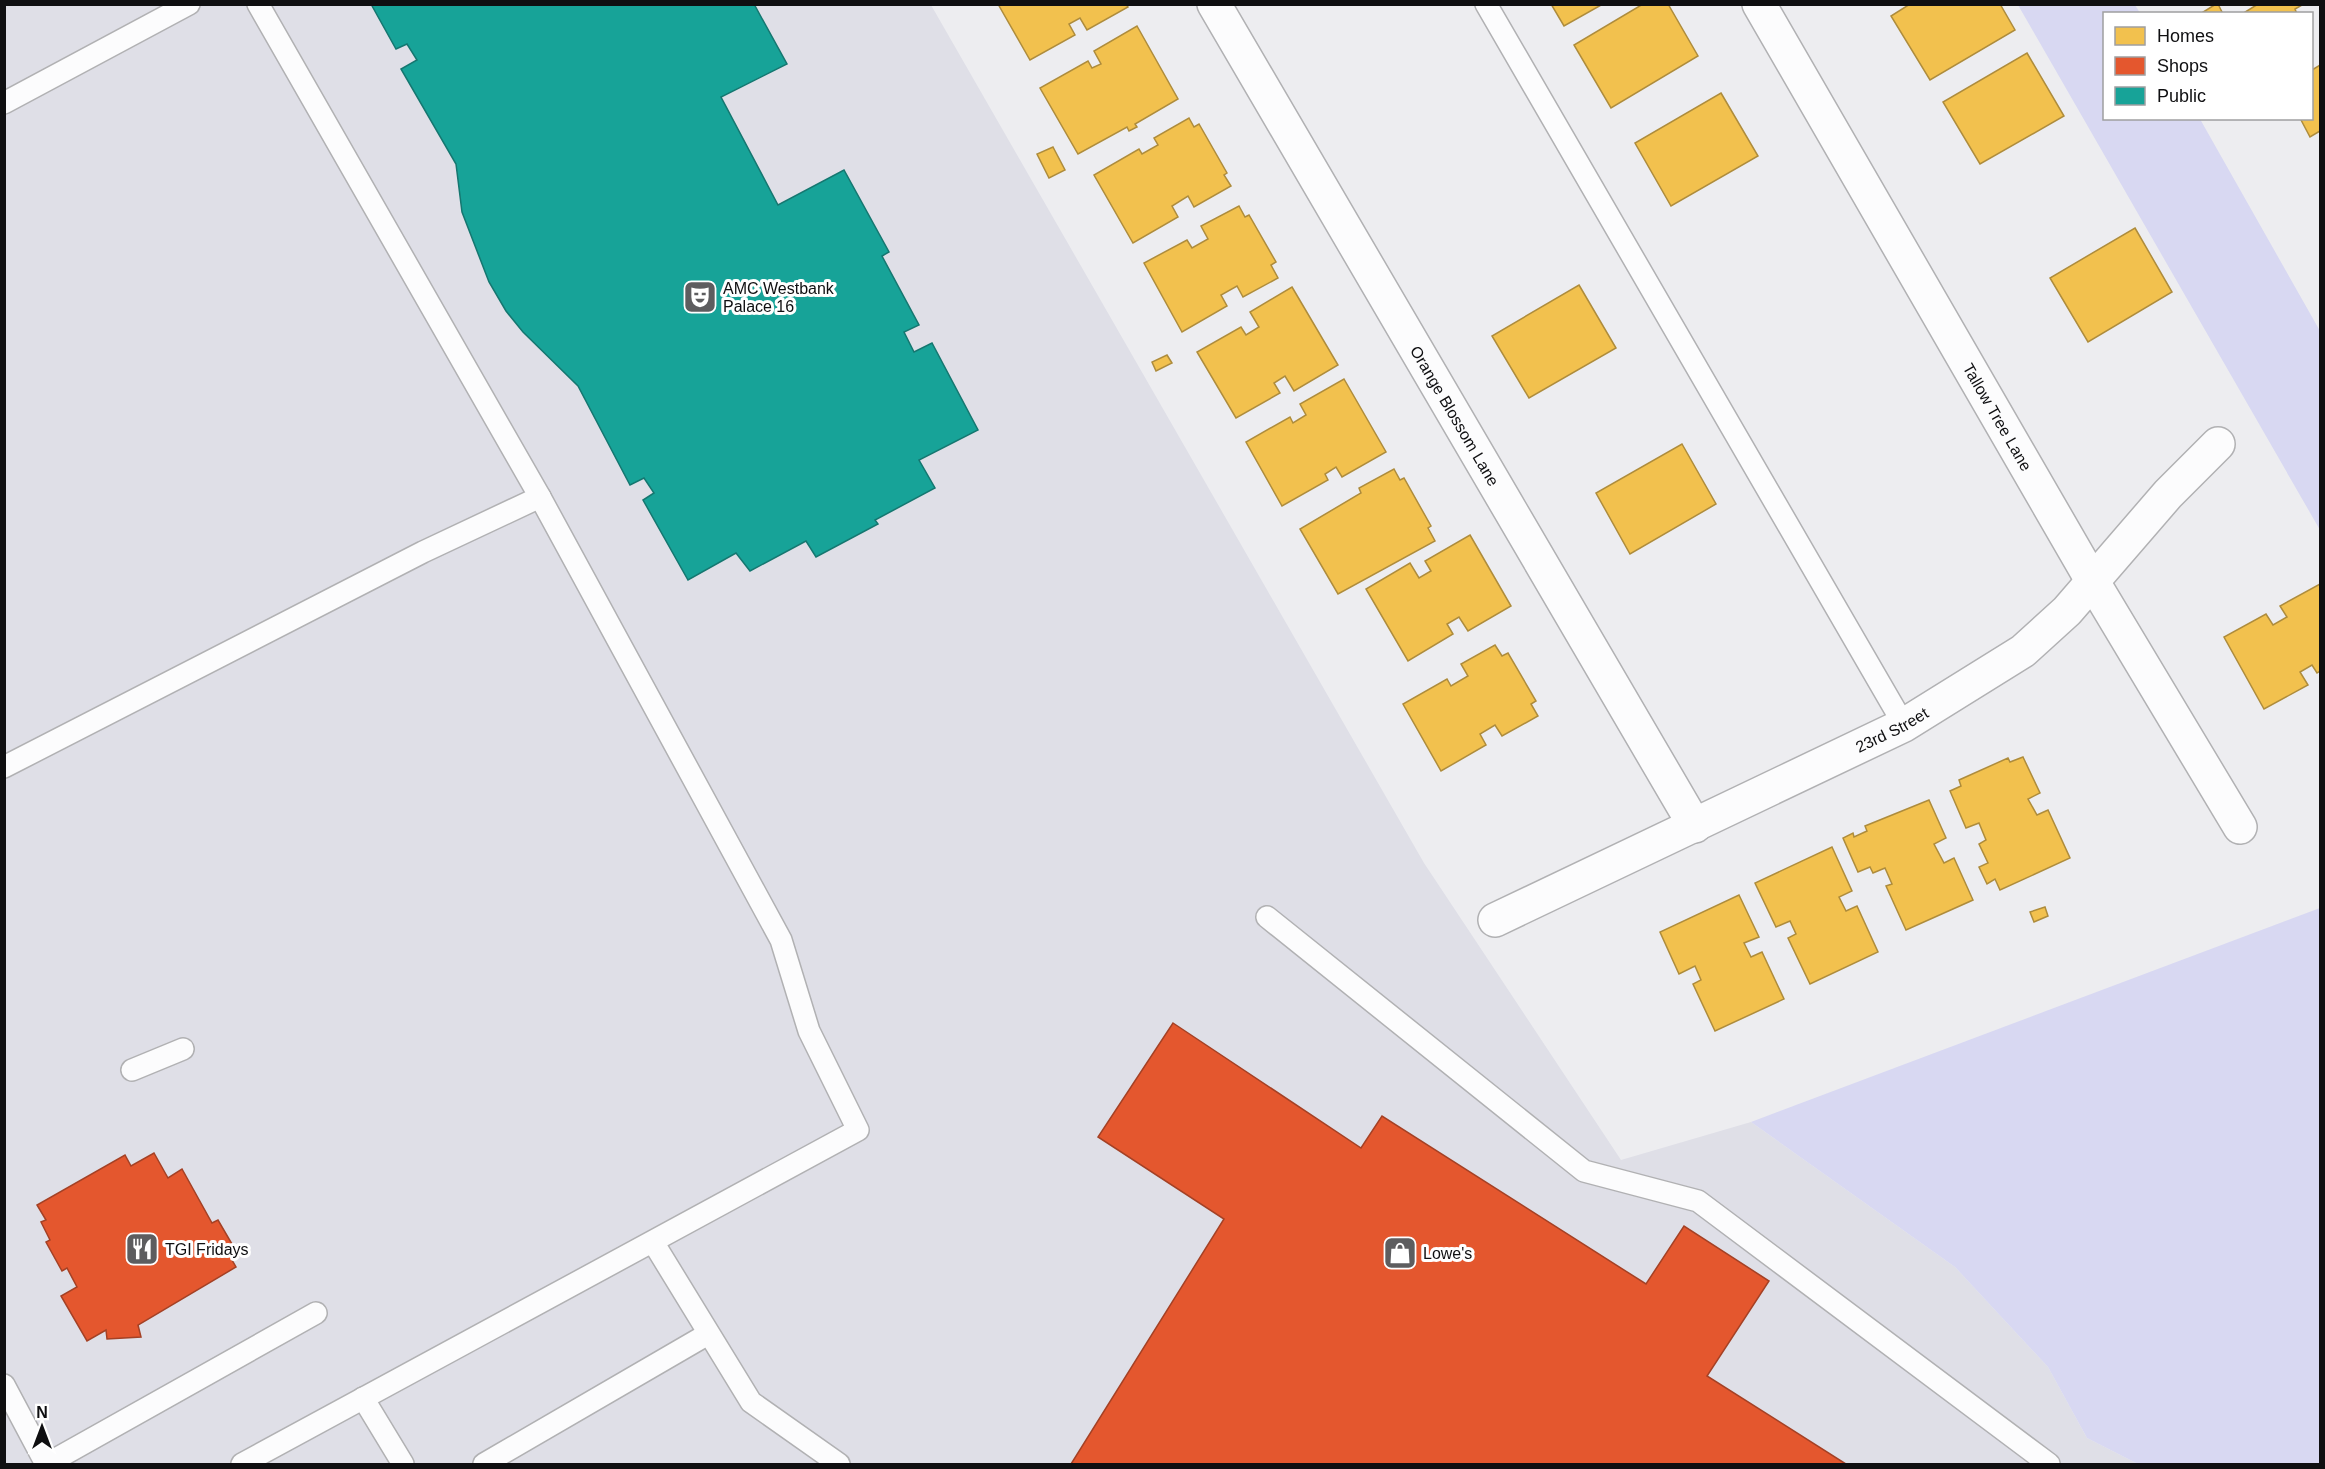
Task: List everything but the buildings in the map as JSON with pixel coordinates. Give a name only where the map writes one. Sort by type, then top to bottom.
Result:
[{"type":"street","name":"Orange Blossom Lane","points":[[1214,4],[1695,826]]},
{"type":"street","name":"Tallow Tree Lane","points":[[1759,4],[2093,582],[2240,827]]},
{"type":"street","name":"23rd Street","points":[[1495,920],[1904,725],[2023,651],[2067,611],[2168,494],[2218,444]]},
{"type":"lane","points":[[4,103],[189,4]]},
{"type":"lane","points":[[242,1464],[858,1130],[809,1031],[781,940],[540,497],[258,4]]},
{"type":"lane","points":[[1486,4],[1904,725]]},
{"type":"lane","points":[[4,767],[413,557],[540,497]]},
{"type":"lane","points":[[1267,917],[1584,1171],[1698,1201],[2049,1464]]},
{"type":"lane","points":[[132,1070],[183,1049]]},
{"type":"lane","points":[[653,1242],[751,1402],[839,1464]]},
{"type":"lane","points":[[4,1385],[46,1464],[316,1312]]},
{"type":"lane","points":[[484,1464],[708,1334]]},
{"type":"lane","points":[[363,1398],[403,1464]]},
{"type":"shaded area","points":[[5,4],[931,5],[1424,863],[1621,1160],[1751,1122],[1955,1267],[2048,1367],[2087,1438],[2138,1464],[5,1464]]},
{"type":"shaded area","points":[[2018,5],[2135,5],[2139,12],[2103,12],[2103,120],[2201,120],[2320,331],[2320,530]]},
{"type":"shaded area","points":[[2320,908],[2320,1464],[2138,1464],[2087,1438],[2048,1367],[1955,1267],[1751,1122]]},
{"type":"place","name":"AMC Westbank Palace 16","points":[[700,297]]},
{"type":"place","name":"TGI Fridays","points":[[142,1249]]},
{"type":"place","name":"Lowe's","points":[[1400,1253]]}]
